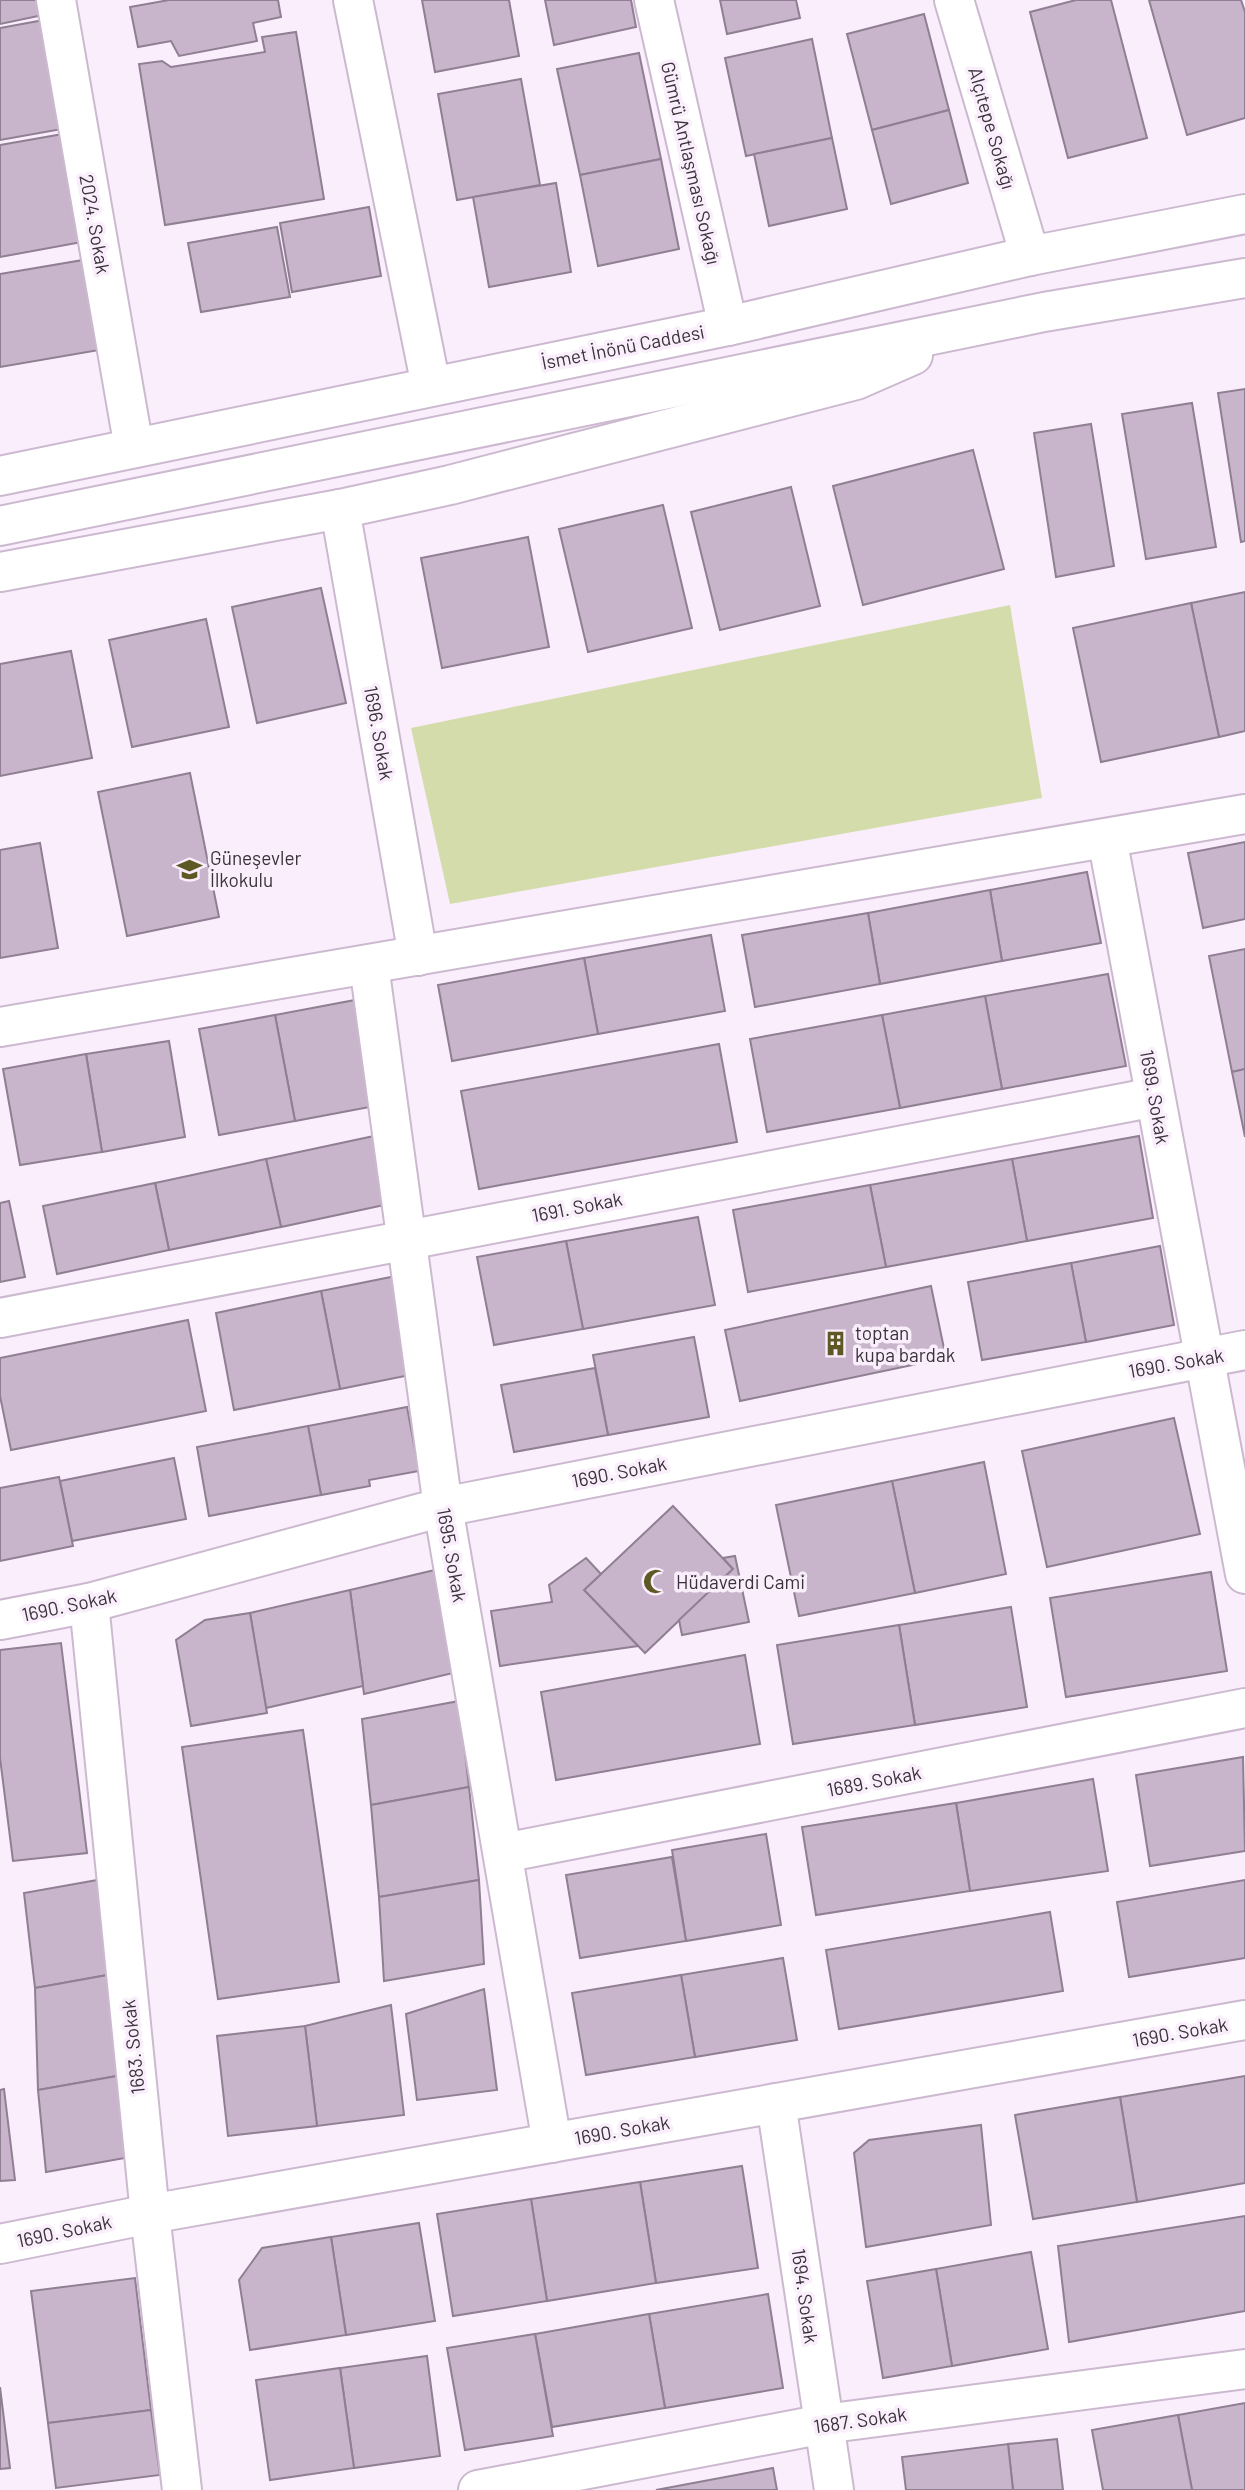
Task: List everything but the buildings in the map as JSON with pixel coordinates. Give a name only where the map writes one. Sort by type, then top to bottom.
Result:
[{"type":"street","name":"2024. Sokak","points":[[56,0],[134,448]]},
{"type":"street","points":[[354,0],[430,386]]},
{"type":"street","name":"Gümrü Antlaşması Sokağı","points":[[654,0],[727,326]]},
{"type":"street","name":"Alçıtepe Sokağı","points":[[954,0],[1030,256]]},
{"type":"street","name":"İsmet İnönü Caddesi","points":[[0,476],[727,326],[1030,256],[1245,214]]},
{"type":"street","points":[[0,526],[984,324],[1245,278]]},
{"type":"street","points":[[0,572],[340,509],[463,481],[856,380],[984,324]]},
{"type":"street","name":"1696. Sokak","points":[[340,509],[418,956]]},
{"type":"street","points":[[0,1027],[1245,814]]},
{"type":"street","name":"1699. Sokak","points":[[1107,838],[1245,1574]]},
{"type":"street","name":"1695. Sokak","points":[[369,965],[443,1507],[552,2143]]},
{"type":"street","name":"1691. Sokak","points":[[0,1318],[1155,1097]]},
{"type":"street","name":"1690. Sokak","points":[[0,1620],[89,1602],[443,1507],[1202,1356],[1245,1350]]},
{"type":"street","name":"1683. Sokak","points":[[89,1602],[149,2214],[182,2490]]},
{"type":"street","name":"1689. Sokak","points":[[503,1853],[1245,1708]]},
{"type":"street","name":"1690. Sokak","points":[[0,2244],[149,2214],[1245,2020]]},
{"type":"street","name":"1694. Sokak","points":[[776,2103],[834,2490]]},
{"type":"street","name":"1687. Sokak","points":[[478,2490],[824,2424],[1245,2369]]},
{"type":"green space","points":[[1010,605],[1042,798],[450,904],[411,728]]},
{"type":"place","name":"Güneşevler İlkokulu","points":[[190,869]]},
{"type":"place","name":"toptan kupa bardak","points":[[835,1344]]},
{"type":"place","name":"Hüdaverdi Cami","points":[[656,1582]]}]
